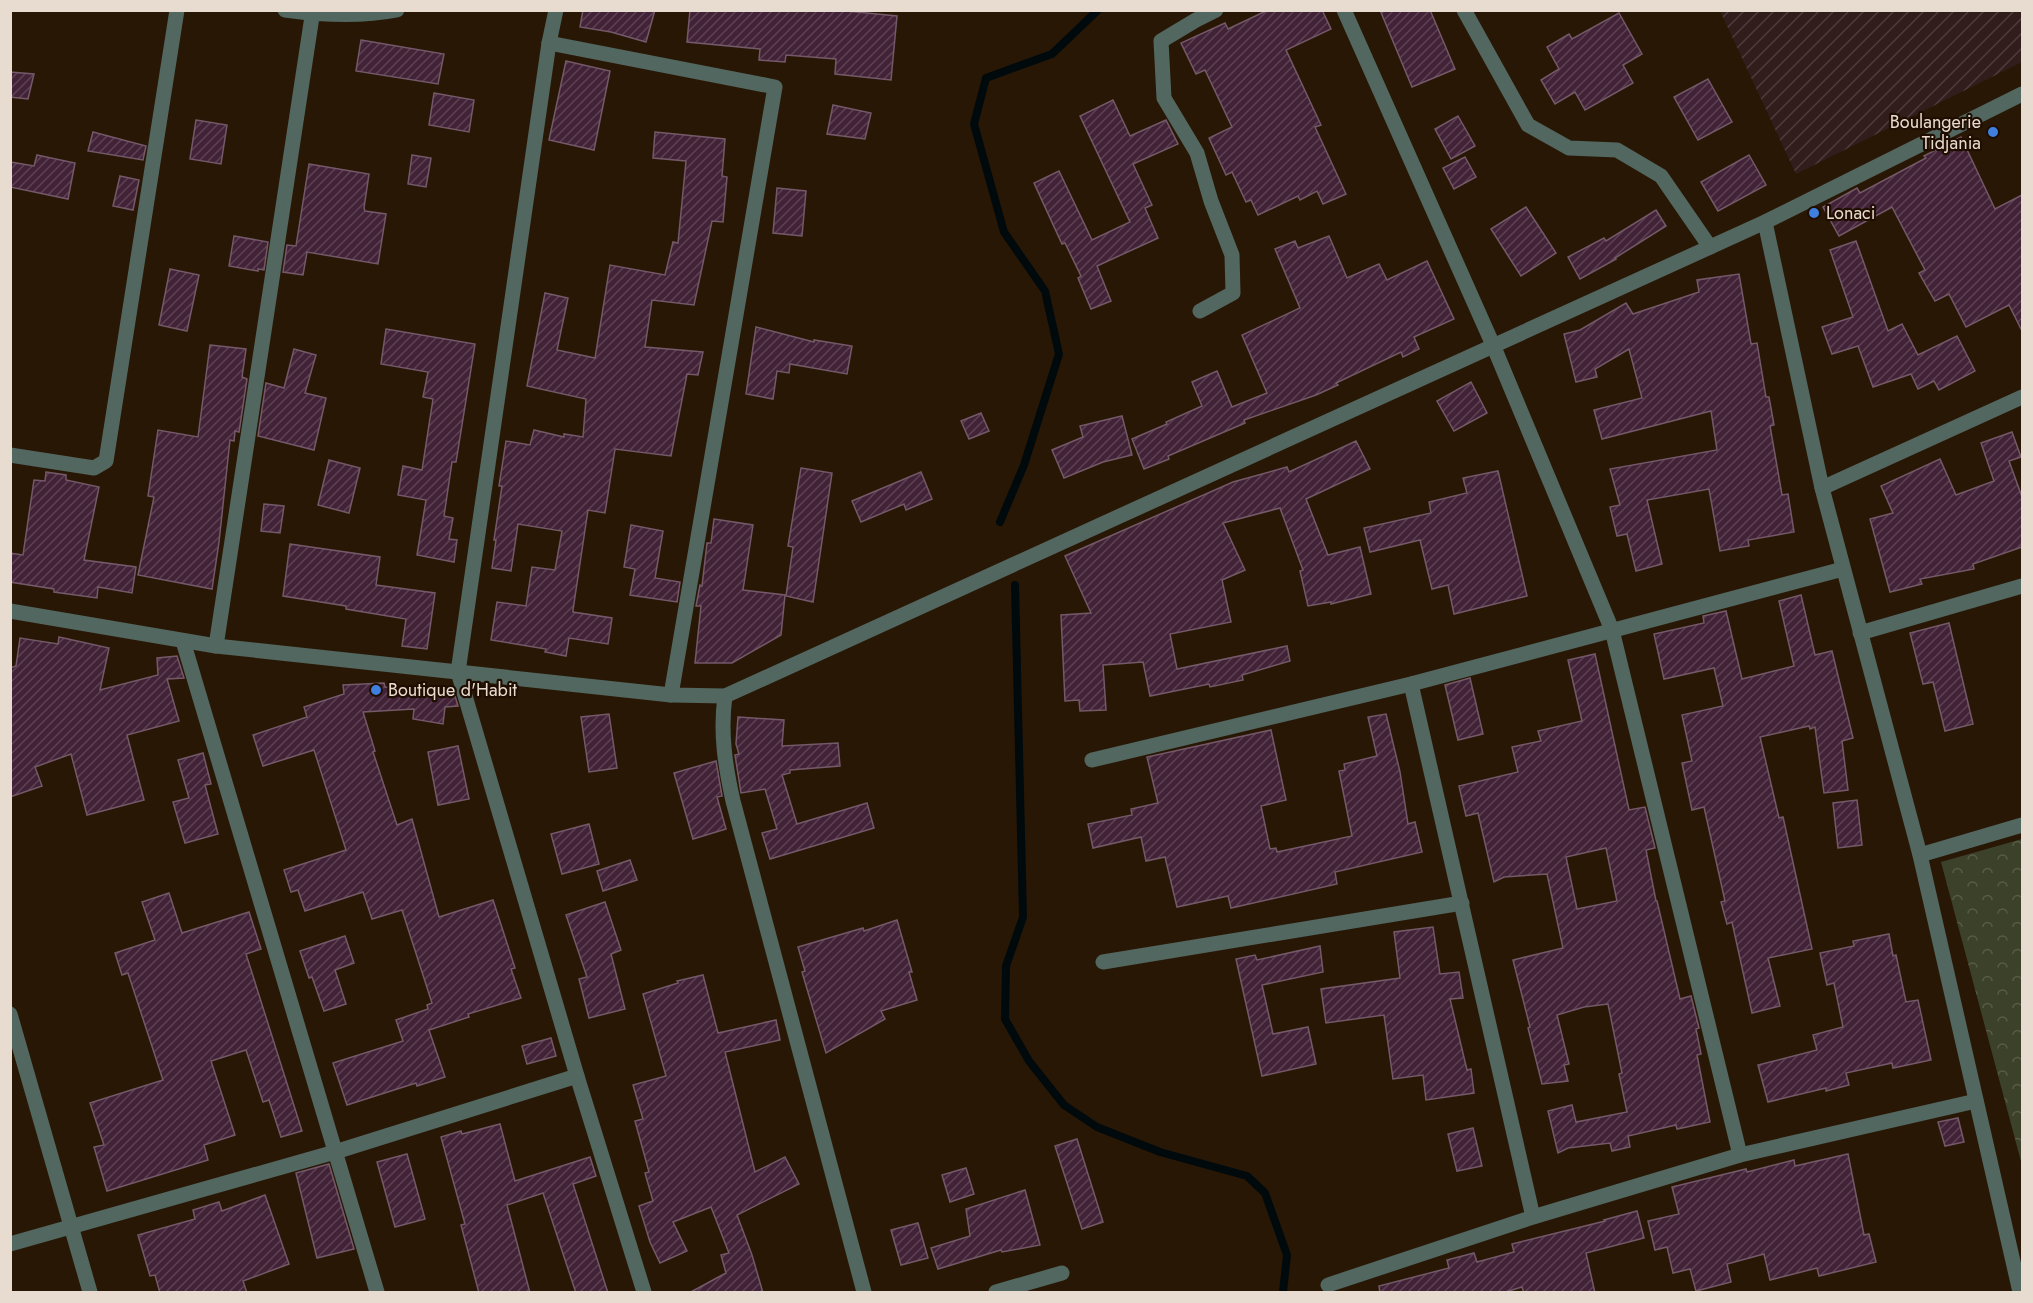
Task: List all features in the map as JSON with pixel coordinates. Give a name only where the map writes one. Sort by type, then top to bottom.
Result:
[{"type":"street","points":[[10,455],[94,468],[106,461],[177,10]]},
{"type":"street","points":[[285,10],[382,13],[397,10]]},
{"type":"street","points":[[556,10],[549,44],[458,672],[577,1076],[644,1293]]},
{"type":"street","points":[[1200,311],[1233,292],[1232,255],[1211,201],[1197,153],[1164,98],[1161,42],[1216,10]]},
{"type":"street","points":[[1344,10],[1494,345],[1612,630],[1740,1155]]},
{"type":"street","points":[[1464,10],[1528,125],[1569,148],[1617,150],[1661,176],[1710,247]]},
{"type":"street","points":[[216,646],[313,12]]},
{"type":"street","points":[[549,44],[775,87],[671,695]]},
{"type":"street","points":[[10,611],[216,646],[671,695],[725,696],[1765,222],[2022,94]]},
{"type":"street","points":[[1765,222],[1822,488],[1920,855],[2020,1293]]},
{"type":"street","points":[[1822,488],[2022,397]]},
{"type":"street","points":[[1092,760],[1411,684],[1843,569]]},
{"type":"street","points":[[1860,633],[2022,586]]},
{"type":"street","points":[[183,641],[377,1293]]},
{"type":"street","points":[[1411,684],[1533,1217]]},
{"type":"street","points":[[725,696],[722,721],[725,764],[733,801],[864,1293]]},
{"type":"street","points":[[1920,855],[2022,825]]},
{"type":"street","points":[[1103,962],[1462,903]]},
{"type":"street","points":[[10,1014],[90,1293]]},
{"type":"street","points":[[10,1244],[335,1152],[577,1076]]},
{"type":"street","points":[[1328,1285],[1533,1217],[1740,1155],[1976,1101]]},
{"type":"street","points":[[996,1293],[1062,1273]]},
{"type":"shaded area","points":[[1720,11],[2022,11],[2022,62],[1796,174]]},
{"type":"green space","points":[[2022,839],[2022,1165],[1941,862]]},
{"type":"building","points":[[583,10],[655,10],[646,42],[611,32],[580,27]]},
{"type":"building","points":[[690,10],[836,10],[897,16],[891,80],[835,74],[836,59],[786,55],[785,62],[759,60],[760,49],[687,42]]},
{"type":"building","points":[[1268,10],[1322,10],[1331,29],[1286,50],[1321,125],[1315,127],[1346,194],[1323,204],[1317,191],[1300,200],[1298,196],[1258,215],[1251,200],[1246,202],[1232,172],[1226,175],[1209,138],[1232,127],[1205,70],[1196,74],[1181,43],[1225,23],[1228,29]]},
{"type":"building","points":[[1380,10],[1430,10],[1455,69],[1412,87]]},
{"type":"building","points":[[1619,13],[1642,54],[1623,65],[1633,83],[1585,110],[1575,92],[1555,104],[1541,80],[1559,69],[1547,47],[1569,34],[1572,39]]},
{"type":"building","points":[[361,40],[444,54],[438,84],[356,71]]},
{"type":"building","points":[[566,61],[610,71],[594,150],[549,140]]},
{"type":"building","points":[[10,72],[34,74],[28,99],[10,97]]},
{"type":"building","points":[[1708,79],[1732,122],[1698,140],[1674,97]]},
{"type":"building","points":[[434,93],[474,100],[469,132],[429,125]]},
{"type":"building","points":[[1113,100],[1130,136],[1166,120],[1178,144],[1133,164],[1152,205],[1145,208],[1158,238],[1097,266],[1111,301],[1091,309],[1078,278],[1081,276],[1065,243],[1062,244],[1034,183],[1059,171],[1092,240],[1130,222],[1080,116]]},
{"type":"building","points":[[833,105],[871,113],[865,139],[827,134]]},
{"type":"building","points":[[1458,116],[1475,146],[1451,159],[1435,129]]},
{"type":"building","points":[[196,120],[227,125],[221,164],[190,159]]},
{"type":"building","points":[[93,132],[146,146],[143,160],[88,151]]},
{"type":"building","points":[[655,132],[725,139],[722,176],[727,177],[723,222],[712,221],[694,305],[652,300],[645,347],[703,352],[698,375],[687,374],[671,456],[615,449],[605,513],[588,510],[573,612],[612,618],[608,644],[569,638],[566,656],[545,652],[546,649],[491,640],[497,602],[526,606],[532,567],[555,570],[562,531],[518,524],[511,571],[492,568],[502,486],[499,486],[506,441],[530,445],[534,430],[564,437],[564,434],[583,437],[586,399],[527,386],[545,293],[568,298],[557,350],[595,358],[610,265],[665,275],[673,242],[678,243],[686,161],[653,158]]},
{"type":"building","points":[[1961,137],[1995,209],[2022,195],[2022,331],[2009,305],[1966,327],[1949,294],[1935,301],[1919,273],[1925,270],[1892,207],[1839,236],[1823,207],[1857,188],[1860,193]]},
{"type":"building","points":[[37,155],[75,163],[68,199],[10,187],[10,162],[34,166]]},
{"type":"building","points":[[412,155],[431,158],[426,187],[408,184]]},
{"type":"building","points":[[1749,155],[1766,185],[1718,211],[1701,182]]},
{"type":"building","points":[[1465,157],[1476,177],[1454,189],[1443,168]]},
{"type":"building","points":[[309,164],[369,174],[365,211],[386,214],[378,264],[307,252],[303,275],[283,272],[287,245],[296,246]]},
{"type":"building","points":[[120,176],[139,180],[133,210],[113,206]]},
{"type":"building","points":[[777,188],[806,191],[802,236],[773,233]]},
{"type":"building","points":[[1526,207],[1556,253],[1521,276],[1491,229]]},
{"type":"building","points":[[1656,210],[1666,226],[1616,259],[1580,279],[1568,257],[1604,238],[1606,241]]},
{"type":"building","points":[[234,236],[268,242],[264,270],[229,266]]},
{"type":"building","points":[[1329,236],[1347,278],[1379,264],[1387,280],[1427,261],[1454,319],[1414,337],[1419,349],[1403,357],[1401,352],[1336,383],[1338,385],[1244,420],[1245,423],[1168,456],[1169,459],[1144,469],[1132,439],[1202,406],[1192,382],[1217,371],[1232,407],[1267,393],[1242,335],[1300,308],[1275,249],[1295,241],[1298,248]]},
{"type":"building","points":[[1856,241],[1888,331],[1902,324],[1918,355],[1957,336],[1975,371],[1939,390],[1934,381],[1918,389],[1911,374],[1873,387],[1858,346],[1832,354],[1822,327],[1853,317],[1830,250]]},
{"type":"building","points":[[170,269],[199,275],[187,331],[159,325]]},
{"type":"building","points":[[1739,274],[1751,344],[1757,343],[1766,397],[1769,397],[1774,425],[1770,426],[1782,495],[1788,494],[1794,532],[1748,540],[1749,546],[1720,551],[1709,489],[1647,500],[1662,564],[1636,571],[1627,534],[1617,536],[1610,507],[1620,505],[1610,469],[1717,450],[1711,411],[1602,439],[1594,410],[1642,398],[1629,349],[1595,369],[1597,377],[1576,382],[1564,334],[1580,330],[1626,303],[1633,314],[1699,292],[1697,280]]},
{"type":"building","points":[[756,327],[814,342],[814,340],[852,346],[847,374],[790,364],[789,373],[777,371],[773,399],[746,394]]},
{"type":"building","points":[[386,329],[475,344],[456,462],[452,462],[444,516],[453,518],[449,539],[457,540],[454,562],[417,555],[426,500],[398,495],[403,466],[422,470],[433,399],[423,397],[428,372],[381,364]]},
{"type":"building","points":[[210,345],[246,349],[242,377],[247,379],[239,432],[235,431],[234,441],[230,440],[212,589],[138,575],[154,497],[148,496],[158,430],[198,437]]},
{"type":"building","points":[[294,349],[316,355],[305,393],[326,398],[314,450],[258,436],[266,383],[284,388]]},
{"type":"building","points":[[1471,382],[1487,413],[1454,431],[1437,401]]},
{"type":"building","points":[[981,413],[989,431],[969,439],[961,421]]},
{"type":"building","points":[[1122,416],[1132,455],[1103,462],[1064,478],[1052,450],[1083,437],[1080,426]]},
{"type":"building","points":[[2012,432],[2021,457],[2009,461],[2022,497],[2022,547],[1973,564],[1974,569],[1920,579],[1922,584],[1890,592],[1870,519],[1893,513],[1881,486],[1940,459],[1956,495],[1994,481],[1981,443]]},
{"type":"building","points":[[1356,441],[1370,469],[1306,499],[1328,555],[1360,547],[1371,594],[1331,604],[1331,602],[1308,606],[1300,571],[1303,570],[1280,508],[1223,523],[1245,570],[1222,580],[1231,622],[1170,634],[1177,669],[1287,646],[1290,661],[1242,675],[1243,680],[1210,687],[1209,684],[1150,696],[1143,662],[1103,665],[1106,710],[1080,711],[1079,700],[1065,701],[1061,615],[1091,613],[1065,556],[1233,482],[1287,467],[1289,472]]},
{"type":"building","points":[[329,460],[360,468],[349,513],[318,505]]},
{"type":"building","points":[[801,468],[832,473],[813,602],[786,596],[793,547],[788,546]]},
{"type":"building","points":[[1498,471],[1527,596],[1454,614],[1448,585],[1432,589],[1420,540],[1370,552],[1364,528],[1431,513],[1429,502],[1467,493],[1463,478]]},
{"type":"building","points":[[46,472],[66,475],[66,480],[99,487],[84,560],[136,567],[132,593],[98,587],[97,598],[54,592],[54,589],[10,582],[10,553],[23,555],[34,480],[45,481]]},
{"type":"building","points":[[921,472],[932,499],[906,510],[904,504],[861,522],[852,501]]},
{"type":"building","points":[[264,504],[284,506],[280,533],[261,531]]},
{"type":"building","points":[[714,519],[753,525],[743,590],[785,595],[781,635],[732,663],[695,663],[701,606],[696,606],[700,585],[702,586],[707,543],[711,543]]},
{"type":"building","points":[[631,525],[663,531],[655,578],[680,582],[677,602],[630,595],[635,569],[624,567]]},
{"type":"building","points":[[290,544],[380,557],[376,585],[435,593],[427,649],[402,646],[406,619],[283,596]]},
{"type":"building","points":[[1801,595],[1815,655],[1832,651],[1853,738],[1842,741],[1848,790],[1824,793],[1815,727],[1810,729],[1809,726],[1760,737],[1779,818],[1783,817],[1812,949],[1768,958],[1780,1006],[1752,1013],[1732,922],[1727,924],[1721,902],[1725,901],[1704,807],[1692,810],[1682,763],[1692,761],[1682,715],[1723,706],[1714,668],[1664,679],[1654,634],[1704,623],[1703,616],[1726,611],[1742,679],[1794,666],[1779,601]]},
{"type":"building","points":[[1949,623],[1973,724],[1945,731],[1933,682],[1923,684],[1910,633]]},
{"type":"building","points":[[59,637],[109,648],[100,690],[158,675],[157,658],[177,656],[184,678],[167,679],[179,721],[127,735],[144,800],[87,815],[71,754],[35,767],[42,786],[10,797],[10,668],[16,666],[20,638],[58,644]]},
{"type":"building","points":[[1595,654],[1629,810],[1645,807],[1655,848],[1646,850],[1656,901],[1680,999],[1691,996],[1699,1028],[1696,1029],[1701,1054],[1697,1055],[1710,1122],[1677,1129],[1676,1125],[1628,1136],[1630,1147],[1612,1151],[1610,1143],[1568,1148],[1558,1153],[1548,1111],[1572,1105],[1576,1122],[1627,1112],[1619,1074],[1622,1073],[1608,1004],[1584,1007],[1557,1015],[1569,1064],[1564,1065],[1568,1081],[1542,1084],[1513,960],[1563,948],[1547,874],[1504,877],[1494,882],[1478,813],[1466,816],[1459,786],[1518,772],[1512,747],[1541,741],[1538,731],[1582,721],[1568,660]],"holes":[[[1606,848],[1617,901],[1577,909],[1566,857]]]},
{"type":"building","points":[[1470,678],[1483,734],[1458,740],[1445,685]]},
{"type":"building","points":[[384,683],[385,687],[455,696],[458,706],[445,707],[443,724],[413,719],[414,709],[363,712],[375,751],[373,752],[397,825],[412,819],[439,917],[493,900],[515,968],[511,969],[521,998],[468,1014],[469,1017],[429,1030],[445,1077],[417,1086],[416,1083],[347,1105],[333,1063],[403,1041],[396,1020],[428,1009],[427,1005],[432,1003],[402,910],[372,919],[363,892],[305,911],[298,890],[291,892],[284,870],[346,850],[314,750],[263,766],[253,735],[307,717],[304,707],[344,694],[343,685]]},
{"type":"building","points":[[609,714],[617,768],[589,772],[581,717]]},
{"type":"building","points":[[1386,714],[1400,772],[1408,824],[1415,822],[1422,852],[1335,872],[1337,884],[1231,908],[1228,896],[1177,907],[1165,857],[1146,861],[1141,837],[1093,848],[1088,824],[1132,815],[1131,809],[1158,803],[1147,757],[1271,730],[1286,800],[1261,806],[1270,849],[1276,848],[1277,852],[1352,836],[1339,771],[1345,770],[1344,764],[1377,756],[1368,717]]},
{"type":"building","points":[[738,717],[784,720],[782,746],[838,743],[840,766],[790,770],[790,773],[782,775],[797,824],[867,803],[874,828],[770,859],[762,833],[777,829],[765,789],[741,793],[735,755],[739,754],[736,744]]},
{"type":"building","points":[[458,746],[469,799],[438,805],[428,752]]},
{"type":"building","points":[[203,753],[211,784],[205,785],[218,834],[185,843],[173,802],[189,798],[178,760]]},
{"type":"building","points":[[716,761],[722,796],[717,797],[726,829],[693,839],[674,773]]},
{"type":"building","points":[[1857,800],[1862,845],[1838,848],[1833,803]]},
{"type":"building","points":[[589,824],[599,864],[562,874],[551,834]]},
{"type":"building","points":[[630,860],[637,880],[603,891],[597,871]]},
{"type":"building","points":[[169,893],[182,933],[249,912],[261,949],[246,954],[302,1131],[281,1137],[269,1100],[263,1102],[246,1050],[211,1061],[235,1135],[204,1145],[208,1160],[107,1191],[94,1147],[104,1145],[90,1103],[163,1080],[128,973],[122,975],[115,953],[155,940],[142,902]]},
{"type":"building","points":[[605,902],[621,950],[611,954],[625,1009],[589,1018],[579,979],[587,977],[566,915]]},
{"type":"building","points":[[897,920],[912,972],[909,972],[917,1000],[881,1011],[885,1019],[826,1053],[802,972],[805,971],[798,947],[863,928],[864,931]]},
{"type":"building","points":[[1433,927],[1440,974],[1459,972],[1463,998],[1450,999],[1467,1070],[1471,1069],[1474,1093],[1426,1100],[1423,1075],[1393,1079],[1384,1015],[1326,1023],[1321,989],[1400,978],[1394,932]]},
{"type":"building","points":[[1889,934],[1906,1002],[1918,1000],[1931,1060],[1893,1068],[1892,1063],[1846,1073],[1849,1085],[1768,1102],[1758,1065],[1817,1050],[1813,1035],[1843,1027],[1834,983],[1827,985],[1820,953],[1854,946],[1853,941]]},
{"type":"building","points":[[345,936],[354,963],[335,970],[346,1004],[324,1011],[300,951]]},
{"type":"building","points":[[1320,946],[1323,972],[1262,985],[1273,1034],[1308,1027],[1316,1064],[1262,1076],[1236,959],[1255,955],[1257,960]]},
{"type":"building","points":[[703,975],[718,1033],[776,1020],[780,1040],[725,1052],[755,1172],[785,1157],[799,1184],[737,1215],[763,1293],[689,1293],[726,1273],[721,1255],[729,1253],[711,1207],[673,1222],[687,1251],[660,1263],[650,1242],[639,1206],[653,1201],[645,1173],[649,1172],[635,1121],[643,1119],[633,1085],[666,1076],[643,994],[678,983],[677,981]]},
{"type":"building","points":[[551,1038],[556,1056],[527,1064],[522,1046]]},
{"type":"building","points":[[1958,1118],[1964,1142],[1945,1146],[1938,1122]]},
{"type":"building","points":[[500,1124],[515,1181],[590,1157],[596,1176],[573,1184],[608,1293],[576,1293],[543,1193],[507,1205],[530,1293],[479,1293],[461,1225],[465,1224],[441,1137]]},
{"type":"building","points":[[1473,1128],[1482,1166],[1457,1171],[1448,1134]]},
{"type":"building","points":[[1077,1139],[1103,1222],[1082,1229],[1055,1146]]},
{"type":"building","points":[[407,1154],[425,1219],[395,1227],[377,1162]]},
{"type":"building","points":[[1848,1154],[1864,1235],[1869,1234],[1876,1262],[1819,1276],[1817,1268],[1770,1280],[1764,1254],[1727,1264],[1731,1282],[1696,1291],[1690,1269],[1673,1273],[1667,1247],[1655,1250],[1648,1221],[1679,1214],[1672,1187],[1794,1160],[1795,1166]]},
{"type":"building","points":[[329,1164],[354,1249],[317,1258],[296,1173]]},
{"type":"building","points":[[966,1168],[974,1194],[950,1202],[942,1175]]},
{"type":"building","points":[[1025,1190],[1040,1245],[1002,1252],[1001,1250],[938,1269],[931,1248],[970,1236],[966,1209]]},
{"type":"building","points":[[265,1195],[289,1264],[243,1281],[247,1293],[160,1293],[155,1275],[150,1276],[138,1235],[195,1219],[193,1210],[219,1202],[222,1211]]},
{"type":"building","points":[[1637,1211],[1644,1238],[1586,1253],[1595,1293],[1524,1293],[1522,1287],[1502,1293],[1380,1293],[1379,1286],[1449,1268],[1447,1260],[1474,1253],[1477,1262],[1514,1252],[1512,1244]]},
{"type":"building","points":[[918,1223],[928,1258],[901,1265],[891,1230]]},
{"type":"waterway","points":[[1000,522],[1024,465],[1059,354],[1045,291],[1004,232],[974,124],[986,78],[1052,54],[1098,10]]},
{"type":"waterway","points":[[1015,585],[1023,917],[1006,966],[1005,1019],[1029,1061],[1064,1105],[1097,1127],[1160,1152],[1247,1176],[1265,1193],[1287,1255],[1283,1292]]},
{"type":"place","name":"Boulangerie Tidjania","points":[[1993,132]]},
{"type":"place","name":"Lonaci","points":[[1814,213]]},
{"type":"place","name":"Boutique d'Habit","points":[[376,690]]}]
